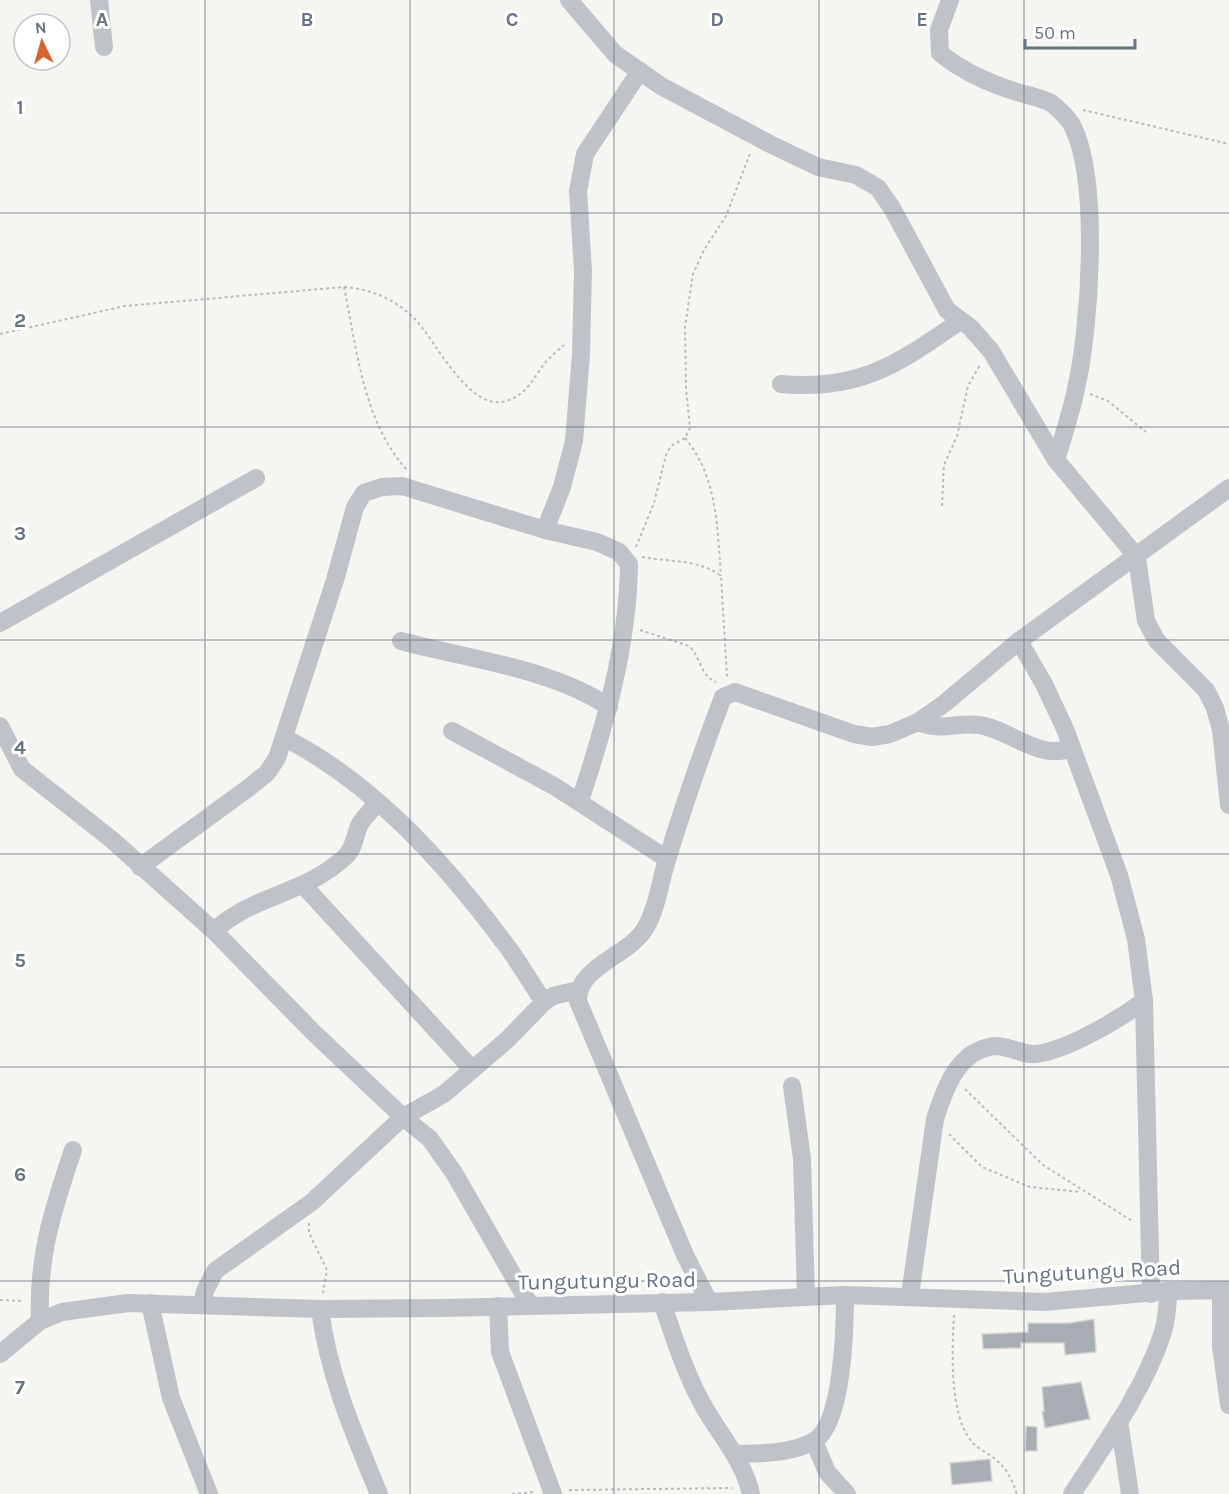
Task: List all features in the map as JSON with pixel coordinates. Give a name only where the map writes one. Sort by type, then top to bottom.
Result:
[{"type":"street","points":[[99,0],[104,47]]},
{"type":"street","points":[[569,0],[615,54],[640,71],[757,137],[818,167],[856,175],[878,188],[892,208],[942,302],[960,321],[975,332],[991,351],[1056,460],[1137,557],[1146,621],[1157,641],[1206,690],[1215,708],[1221,730],[1229,806]]},
{"type":"street","points":[[950,0],[939,30],[940,52],[958,68],[989,83],[1051,103],[1073,124],[1087,178],[1090,220],[1084,336],[1076,389],[1056,460]]},
{"type":"street","points":[[545,530],[562,487],[574,441],[582,326],[583,271],[578,191],[585,154],[640,71]]},
{"type":"street","points":[[781,384],[814,387],[843,383],[877,372],[916,351],[960,321]]},
{"type":"street","points":[[0,623],[256,478]]},
{"type":"street","points":[[140,867],[267,773],[277,758],[335,580],[355,507],[364,493],[382,487],[402,486],[545,530],[597,542],[618,552],[629,564],[623,624],[609,707],[580,801]]},
{"type":"street","points":[[709,1302],[685,1255],[578,1001],[578,990],[583,980],[628,947],[645,928],[655,907],[667,859],[718,709],[727,689],[854,734],[872,737],[890,734],[918,722],[945,703],[1019,641],[1229,488]]},
{"type":"street","points":[[401,641],[546,678],[573,687],[609,707]]},
{"type":"street","points":[[1019,641],[1044,684],[1072,748],[1119,875],[1136,939],[1143,1001],[1149,1236],[1160,1293],[1164,1330],[1150,1364],[1119,1421],[1071,1494]]},
{"type":"street","points":[[918,722],[941,728],[976,725],[991,728],[1047,751],[1057,752],[1072,748]]},
{"type":"street","points":[[0,726],[22,769],[111,839],[214,931],[314,1033],[403,1117],[430,1139],[454,1173],[530,1305]]},
{"type":"street","points":[[452,731],[580,801],[667,859]]},
{"type":"street","points":[[285,738],[324,759],[413,834],[504,942],[544,1002]]},
{"type":"street","points":[[214,931],[232,914],[304,886],[347,855],[360,824],[377,803]]},
{"type":"street","points":[[304,886],[472,1070]]},
{"type":"street","points":[[202,1305],[205,1291],[215,1271],[312,1202],[403,1117],[444,1094],[508,1039],[544,1002],[553,996],[578,990]]},
{"type":"street","points":[[910,1295],[935,1119],[952,1076],[961,1063],[980,1050],[998,1046],[1024,1054],[1036,1054],[1054,1049],[1104,1028],[1143,1001]]},
{"type":"street","points":[[792,1086],[802,1159],[806,1296]]},
{"type":"street","points":[[40,1311],[42,1254],[52,1212],[73,1150]]},
{"type":"street","points":[[1225,1290],[1221,1346],[1229,1405]]},
{"type":"street","name":"Tungutungu Road","points":[[0,1354],[40,1311],[62,1312],[100,1305],[150,1303],[320,1309],[709,1302],[845,1295],[910,1295],[1044,1302],[1225,1290]]},
{"type":"street","points":[[736,1454],[794,1449],[814,1441],[825,1432],[833,1409],[844,1336],[845,1295]]},
{"type":"street","points":[[662,1302],[680,1356],[702,1403],[720,1434],[736,1454],[750,1491]]},
{"type":"street","points":[[150,1303],[171,1398],[209,1494]]},
{"type":"street","points":[[498,1306],[500,1352],[552,1493]]},
{"type":"street","points":[[320,1309],[332,1370],[351,1426],[379,1494]]},
{"type":"street","points":[[1119,1421],[1130,1494]]},
{"type":"street","points":[[814,1441],[827,1472],[847,1494]]},
{"type":"path","points":[[1051,103],[1229,144]]},
{"type":"path","points":[[721,576],[711,568],[633,555],[654,503],[666,454],[671,446],[685,438],[690,428],[686,388],[685,327],[693,274],[704,249],[726,216],[757,137]]},
{"type":"path","points":[[344,286],[373,413],[385,442],[414,478]]},
{"type":"path","points":[[0,334],[124,306],[344,286],[366,289],[389,299],[415,319],[455,372],[476,395],[490,402],[509,401],[529,387],[545,363],[582,326]]},
{"type":"path","points":[[942,506],[944,465],[957,436],[968,386],[991,351]]},
{"type":"path","points":[[1076,389],[1108,401],[1146,432]]},
{"type":"path","points":[[685,438],[699,455],[715,497],[727,689]]},
{"type":"path","points":[[623,624],[689,646],[695,651],[705,676],[727,689]]},
{"type":"path","points":[[952,1076],[1043,1165],[1084,1192],[1124,1214],[1149,1236]]},
{"type":"path","points":[[935,1119],[982,1167],[1030,1187],[1084,1192]]},
{"type":"path","points":[[312,1202],[309,1233],[327,1270],[320,1309]]},
{"type":"path","points":[[956,1297],[953,1329],[956,1409],[963,1429],[974,1444],[996,1459],[1009,1474],[1017,1494]]},
{"type":"path","points":[[0,1300],[40,1311]]},
{"type":"path","points":[[512,1494],[622,1488],[750,1491]]},
{"type":"building","points":[[1094,1319],[1096,1352],[1065,1355],[1064,1343],[1021,1343],[1021,1348],[983,1349],[982,1334],[1028,1332],[1028,1323],[1069,1323]]},
{"type":"building","points":[[1081,1382],[1090,1419],[1045,1428],[1042,1387]]},
{"type":"building","points":[[1026,1426],[1037,1427],[1037,1451],[1025,1451]]},
{"type":"building","points":[[990,1459],[992,1481],[952,1485],[950,1463]]}]
